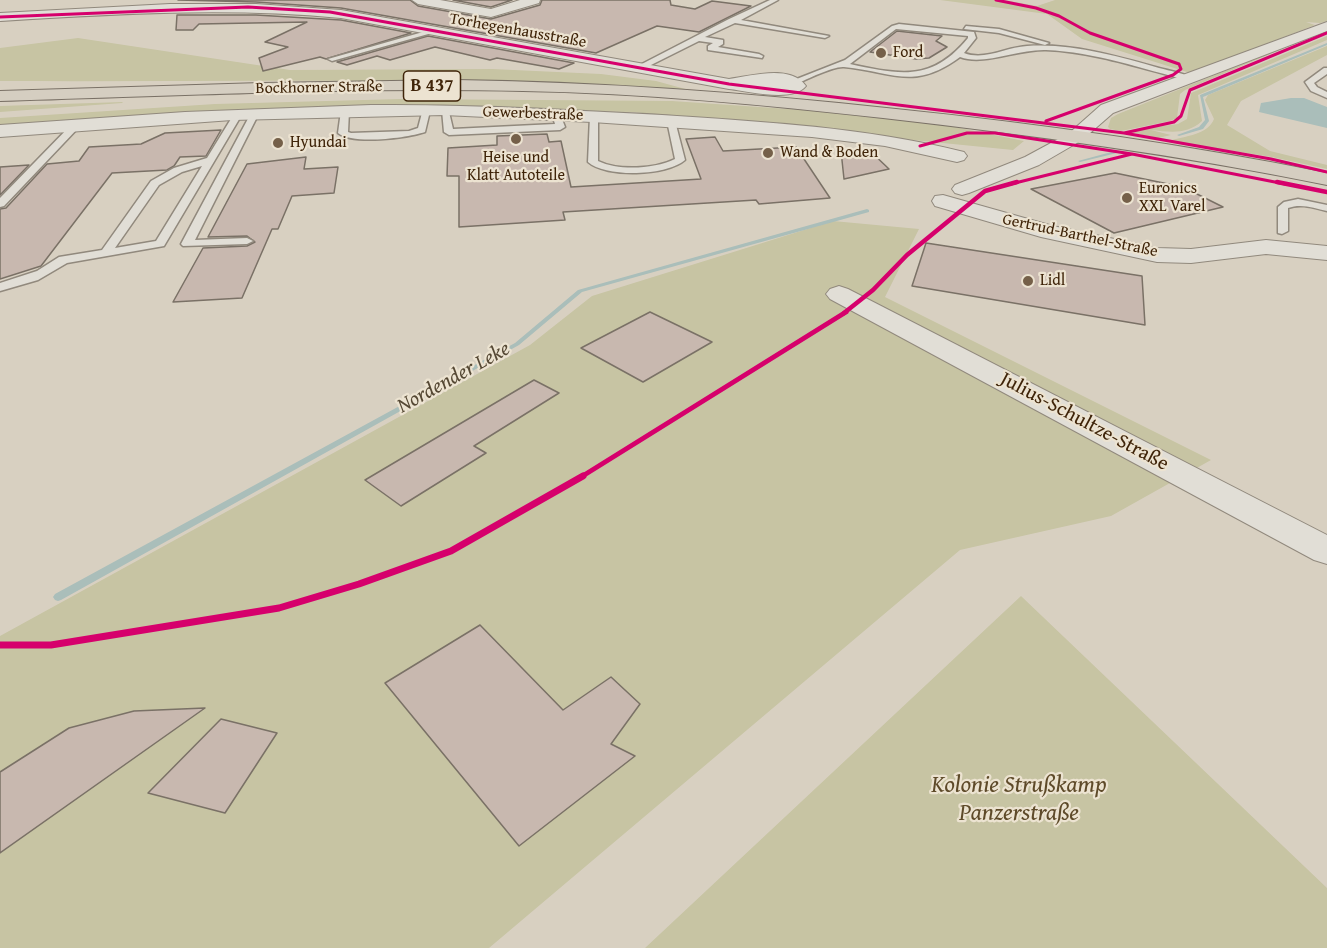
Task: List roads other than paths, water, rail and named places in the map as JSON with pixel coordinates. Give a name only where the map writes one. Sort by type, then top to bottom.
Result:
[{"type":"main road","points":[[0,83],[247,84],[277,91]]},
{"type":"main road","name":"Bockhorner Straße","points":[[0,103],[277,91]]},
{"type":"main road","name":"Bockhorner Straße","points":[[0,96],[277,91],[710,97],[893,113],[1075,136]]},
{"type":"main road","points":[[0,114],[246,99],[277,91]]},
{"type":"main road","name":"B 437","points":[[1075,136],[1241,162],[1327,179]]},
{"type":"street","points":[[418,0],[491,13],[534,0]]},
{"type":"street","name":"Torhegenhausstraße","points":[[0,17],[239,2],[330,12],[729,84],[779,90],[794,89],[798,86],[793,82]]},
{"type":"street","points":[[330,12],[361,3]]},
{"type":"street","points":[[1075,136],[1107,109],[1327,26]]},
{"type":"street","name":"Gewerbestraße","points":[[0,131],[345,111],[556,114],[813,132],[920,146],[957,156]]},
{"type":"street","name":"Gertrud-Barthel-Straße","points":[[1075,136],[1032,161],[952,195],[1049,232],[1156,255],[1191,256],[1266,247],[1327,254]]},
{"type":"street","name":"Julius-Schultze-Straße","points":[[839,294],[1327,551]]},
{"type":"lane","points":[[640,67],[775,0]]},
{"type":"lane","points":[[731,20],[825,36]]},
{"type":"lane","points":[[793,82],[844,64],[894,27],[973,35],[959,54],[940,68],[923,74],[901,74],[844,64]]},
{"type":"lane","points":[[966,28],[1022,35],[1062,51]]},
{"type":"lane","points":[[332,59],[437,30]]},
{"type":"lane","points":[[697,38],[720,42],[711,48],[759,56]]},
{"type":"lane","points":[[959,54],[979,58],[1026,48],[1062,51],[1113,59],[1190,79]]},
{"type":"lane","points":[[1327,70],[1309,82],[1314,89],[1327,95]]},
{"type":"lane","points":[[345,111],[344,133],[350,136],[410,134],[422,130],[436,111]]},
{"type":"lane","points":[[0,287],[32,279],[51,270],[63,260],[160,244],[212,160],[245,115]]},
{"type":"lane","points":[[245,115],[187,244],[247,241]]},
{"type":"lane","points":[[594,117],[593,162],[599,167],[610,169],[671,166],[680,160],[671,121]]},
{"type":"lane","points":[[0,204],[76,125]]},
{"type":"lane","points":[[106,253],[155,183],[178,170],[212,160]]},
{"type":"lane","points":[[1282,231],[1283,207],[1287,204],[1295,202],[1327,208]]},
{"type":"waterway","name":"Nordender Leke","points":[[1179,135],[1201,128],[1207,120],[1201,96],[1327,44]]},
{"type":"waterway","name":"Nordender Leke","points":[[1080,161],[1115,152]]},
{"type":"waterway","name":"Nordender Leke","points":[[58,597],[517,344],[580,291],[867,211]]},
{"type":"place","name":"Ford","points":[[881,53]]},
{"type":"place","name":"Heise und Klatt Autoteile","points":[[516,139]]},
{"type":"place","name":"Hyundai","points":[[278,143]]},
{"type":"place","name":"Wand & Boden","points":[[768,153]]},
{"type":"place","name":"Euronics XXL Varel","points":[[1127,198]]},
{"type":"place","name":"Lidl","points":[[1028,281]]},
{"type":"park label","name":"Kolonie Strußkamp Panzerstraße","points":[[1019,800]]}]
